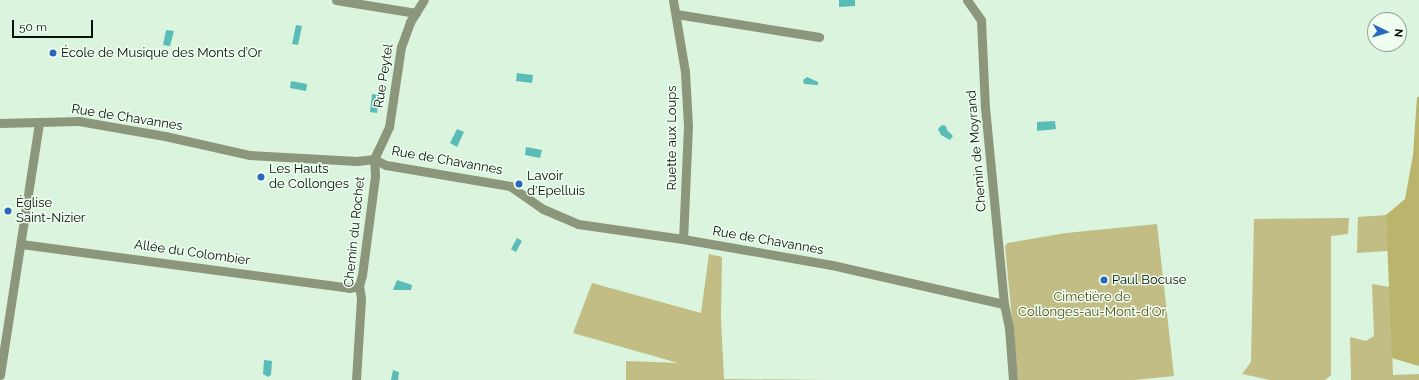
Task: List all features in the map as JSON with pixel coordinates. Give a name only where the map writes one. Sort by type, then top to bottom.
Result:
[{"type":"street","points":[[336,0],[416,13]]},
{"type":"street","name":"Rue Peytel","points":[[374,159],[389,127],[401,46],[410,22],[424,0]]},
{"type":"street","name":"Ruette aux Loups","points":[[673,0],[685,72],[688,126],[683,239]]},
{"type":"street","name":"Chemin de Moyrand","points":[[967,0],[980,20],[985,107],[1004,304],[1009,328],[1013,380]]},
{"type":"street","points":[[676,14],[819,37]]},
{"type":"street","name":"Rue de Chavannes","points":[[0,123],[79,121],[165,136],[249,155],[357,161],[374,159],[386,165],[510,186],[543,210],[578,224],[683,239],[832,265],[1004,304]]},
{"type":"street","points":[[0,375],[39,122]]},
{"type":"street","name":"Chemin du Rochet","points":[[356,380],[361,298],[359,286],[362,275],[375,176],[374,159]]},
{"type":"street","name":"Allée du Colombier","points":[[21,244],[349,288],[359,286]]},
{"type":"green space","points":[[1386,215],[1388,251],[1357,253],[1358,217]]},
{"type":"green space","points":[[1349,218],[1348,234],[1331,236],[1331,375],[1325,380],[1270,380],[1242,374],[1251,362],[1254,219]]},
{"type":"green space","name":"Cimetière de Collonges-au-Mont-d'Or","points":[[1157,224],[1174,376],[1134,380],[1018,380],[1005,246],[1008,243],[1066,233]]},
{"type":"green space","points":[[709,254],[722,257],[721,318],[724,379],[826,380],[626,380],[626,361],[678,363],[573,333],[592,283],[701,313]]},
{"type":"green space","points":[[1372,284],[1390,287],[1393,375],[1419,374],[1419,380],[1351,380],[1350,337],[1366,341],[1374,336]]},
{"type":"shaded area","points":[[1417,97],[1419,97],[1419,366],[1392,358],[1386,215],[1405,199],[1413,155]]},
{"type":"water","points":[[839,0],[855,0],[855,6],[839,7]]},
{"type":"water","points":[[296,25],[302,26],[298,45],[292,44]]},
{"type":"water","points":[[166,30],[174,31],[170,46],[163,45]]},
{"type":"water","points":[[517,73],[533,75],[532,83],[516,81]]},
{"type":"water","points":[[807,77],[818,82],[818,85],[804,84],[803,80]]},
{"type":"water","points":[[291,81],[307,84],[306,91],[290,88]]},
{"type":"water","points":[[372,94],[379,95],[377,113],[370,112]]},
{"type":"water","points":[[1055,121],[1056,129],[1037,131],[1037,122]]},
{"type":"water","points":[[942,125],[946,126],[947,130],[953,136],[950,140],[941,135],[938,129]]},
{"type":"water","points":[[457,129],[464,132],[457,147],[450,143]]},
{"type":"water","points":[[526,147],[542,150],[540,158],[525,155]]},
{"type":"water","points":[[517,238],[522,241],[516,252],[511,249]]},
{"type":"water","points":[[397,280],[412,285],[411,290],[393,290]]},
{"type":"water","points":[[264,360],[272,361],[271,375],[268,377],[263,374]]},
{"type":"water","points":[[393,370],[399,372],[398,380],[391,380]]},
{"type":"place","name":"École de Musique des Monts d’Or","points":[[53,53]]},
{"type":"place","name":"Les Hauts de Collonges","points":[[261,177]]},
{"type":"place","name":"Lavoir d'Epelluis","points":[[519,184]]},
{"type":"place","name":"Église Saint-Nizier","points":[[8,211]]},
{"type":"place","name":"Paul Bocuse","points":[[1104,280]]}]
